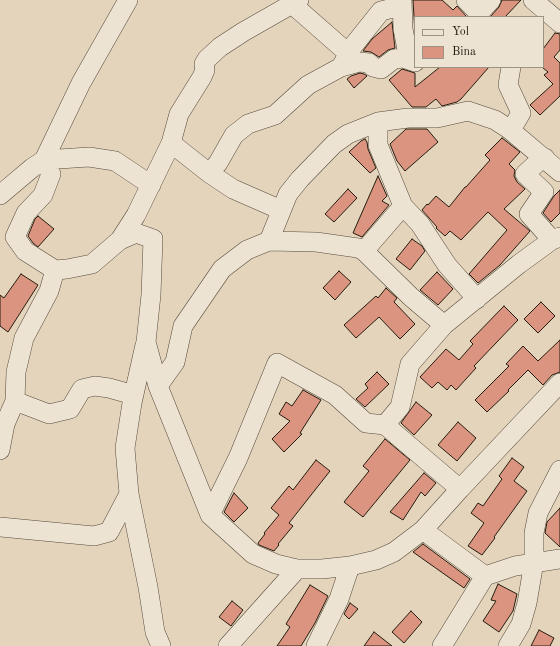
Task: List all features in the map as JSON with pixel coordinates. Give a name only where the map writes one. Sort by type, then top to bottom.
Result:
[{"type":"street","points":[[44,160],[81,82],[128,0]]},
{"type":"street","points":[[209,173],[218,163],[234,135],[248,124],[275,115],[308,85],[345,60],[353,46],[381,11],[393,8],[398,0]]},
{"type":"street","points":[[402,0],[403,29],[412,61]]},
{"type":"street","points":[[533,0],[560,23]]},
{"type":"street","points":[[44,160],[51,174],[43,195],[26,213],[15,237],[25,251],[54,270],[92,264],[120,240],[136,215],[171,143],[178,114],[202,77],[204,64],[207,58],[243,32],[295,2],[345,60],[369,63],[373,67],[381,69],[394,59],[402,58],[412,61]]},
{"type":"street","points":[[511,68],[508,85],[521,112],[511,130]]},
{"type":"street","points":[[269,241],[288,194],[300,178],[334,144],[348,134],[378,122],[408,118],[437,118],[468,111],[495,120],[511,130],[560,172]]},
{"type":"street","points":[[378,122],[378,145],[403,206],[420,224],[447,265],[477,299]]},
{"type":"street","points":[[171,143],[209,173],[233,189],[281,210]]},
{"type":"street","points":[[0,195],[32,168],[44,160],[89,157],[115,161],[151,185]]},
{"type":"street","points":[[385,425],[400,407],[410,364],[444,325],[519,264],[556,238],[529,214],[544,192],[525,174],[538,162],[545,158]]},
{"type":"street","points":[[364,251],[403,206]]},
{"type":"street","points":[[120,240],[136,233],[153,239],[151,295],[146,342],[134,395],[125,448],[129,494],[148,587],[155,632],[161,646]]},
{"type":"street","points":[[158,386],[175,362],[184,326],[222,269],[247,250],[269,241],[316,242],[358,248],[364,251],[411,298],[444,325]]},
{"type":"street","points":[[0,450],[5,424],[15,401],[16,372],[24,338],[49,291],[54,270]]},
{"type":"street","points":[[146,342],[158,386],[210,515],[253,554],[276,564],[297,569],[322,569],[350,566],[376,560],[394,552],[423,530],[560,383]]},
{"type":"street","points":[[210,515],[238,458],[277,363],[335,395],[366,423],[385,425],[460,489]]},
{"type":"street","points":[[15,401],[49,414],[70,409],[82,389],[95,386],[134,395]]},
{"type":"street","points":[[508,646],[521,624],[527,603],[534,562],[534,532],[538,513],[560,470]]},
{"type":"street","points":[[0,527],[94,536],[109,532],[129,494]]},
{"type":"street","points":[[423,530],[485,576]]},
{"type":"street","points":[[442,646],[485,576],[515,566],[560,559]]},
{"type":"street","points":[[316,646],[340,599],[350,566]]},
{"type":"street","points":[[228,646],[297,569]]},
{"type":"building","points":[[413,0],[442,0],[453,10],[457,6],[466,16],[414,16]]},
{"type":"building","points":[[502,0],[521,0],[506,16],[491,16],[499,7]]},
{"type":"building","points":[[392,22],[395,48],[388,50],[379,57],[371,52],[363,51],[372,39]]},
{"type":"building","points":[[555,33],[560,34],[560,50],[554,57],[560,63],[560,96],[540,115],[530,105],[553,84],[544,75],[548,72],[543,68],[544,48]]},
{"type":"building","points":[[439,68],[488,68],[461,99],[457,102],[442,106],[436,99],[426,107],[412,107],[389,80],[402,69],[415,73],[415,87]]},
{"type":"building","points":[[360,73],[367,76],[354,88],[347,79]]},
{"type":"building","points":[[406,129],[427,129],[438,142],[405,171],[397,161],[390,144]]},
{"type":"building","points":[[502,138],[520,152],[509,164],[515,170],[514,176],[517,182],[525,189],[504,209],[530,231],[500,265],[478,283],[469,274],[507,230],[488,212],[461,240],[450,231],[445,236],[436,228],[437,227],[422,210],[436,196],[449,207],[490,160],[485,155]]},
{"type":"building","points":[[365,139],[376,168],[370,173],[349,152]]},
{"type":"building","points":[[378,176],[387,196],[382,201],[389,205],[362,237],[353,233]]},
{"type":"building","points":[[348,189],[357,198],[334,222],[325,214]]},
{"type":"building","points":[[560,190],[560,213],[551,222],[543,213],[554,196]]},
{"type":"building","points":[[38,216],[54,229],[38,247],[28,236],[35,219]]},
{"type":"building","points":[[412,239],[422,246],[425,251],[410,270],[396,259]]},
{"type":"building","points":[[339,271],[351,282],[335,300],[323,288]]},
{"type":"building","points":[[437,272],[453,289],[438,305],[420,290]]},
{"type":"building","points":[[21,274],[38,285],[8,332],[0,326],[0,295],[4,298]]},
{"type":"building","points":[[386,288],[397,298],[394,302],[415,324],[400,339],[379,317],[356,338],[344,325],[376,296],[378,298]]},
{"type":"building","points":[[541,302],[555,316],[538,333],[524,319]]},
{"type":"building","points":[[504,306],[518,320],[474,366],[476,368],[456,390],[451,385],[447,390],[438,382],[432,388],[420,377],[446,349],[459,360],[473,344],[470,341]]},
{"type":"building","points":[[560,340],[560,372],[552,375],[543,385],[528,370],[487,412],[475,400],[509,366],[506,364],[523,346],[538,361]]},
{"type":"building","points":[[377,372],[389,384],[365,407],[356,399],[368,388],[365,384]]},
{"type":"building","points":[[303,390],[321,400],[300,433],[302,434],[284,452],[272,439],[290,421],[279,414],[286,402],[292,406]]},
{"type":"building","points":[[416,402],[432,415],[414,435],[401,423]]},
{"type":"building","points":[[458,422],[476,438],[457,461],[438,445]]},
{"type":"building","points":[[385,439],[410,460],[363,517],[344,502],[369,471],[363,466]]},
{"type":"building","points":[[512,458],[524,467],[514,481],[527,491],[482,555],[468,546],[484,523],[471,513],[478,503],[483,506],[502,479],[499,476]]},
{"type":"building","points":[[316,460],[330,471],[289,523],[293,526],[274,551],[259,545],[258,543],[265,534],[264,533],[279,515],[271,508],[289,486],[293,490]]},
{"type":"building","points":[[424,473],[436,483],[425,496],[421,492],[403,520],[390,512]]},
{"type":"building","points":[[234,493],[248,508],[234,522],[224,512]]},
{"type":"building","points":[[560,508],[560,547],[545,533],[547,522]]},
{"type":"building","points":[[423,544],[470,579],[464,588],[413,552]]},
{"type":"building","points":[[498,584],[517,594],[513,611],[499,632],[483,621],[496,601],[491,600]]},
{"type":"building","points":[[310,585],[328,596],[315,623],[301,646],[277,646],[290,627],[286,624]]},
{"type":"building","points":[[232,601],[243,610],[231,626],[219,617]]},
{"type":"building","points":[[350,603],[358,609],[349,619],[344,614]]},
{"type":"building","points":[[411,611],[422,622],[404,643],[392,632]]},
{"type":"building","points":[[539,630],[554,638],[550,646],[531,646]]},
{"type":"building","points":[[374,632],[392,646],[364,646]]}]
